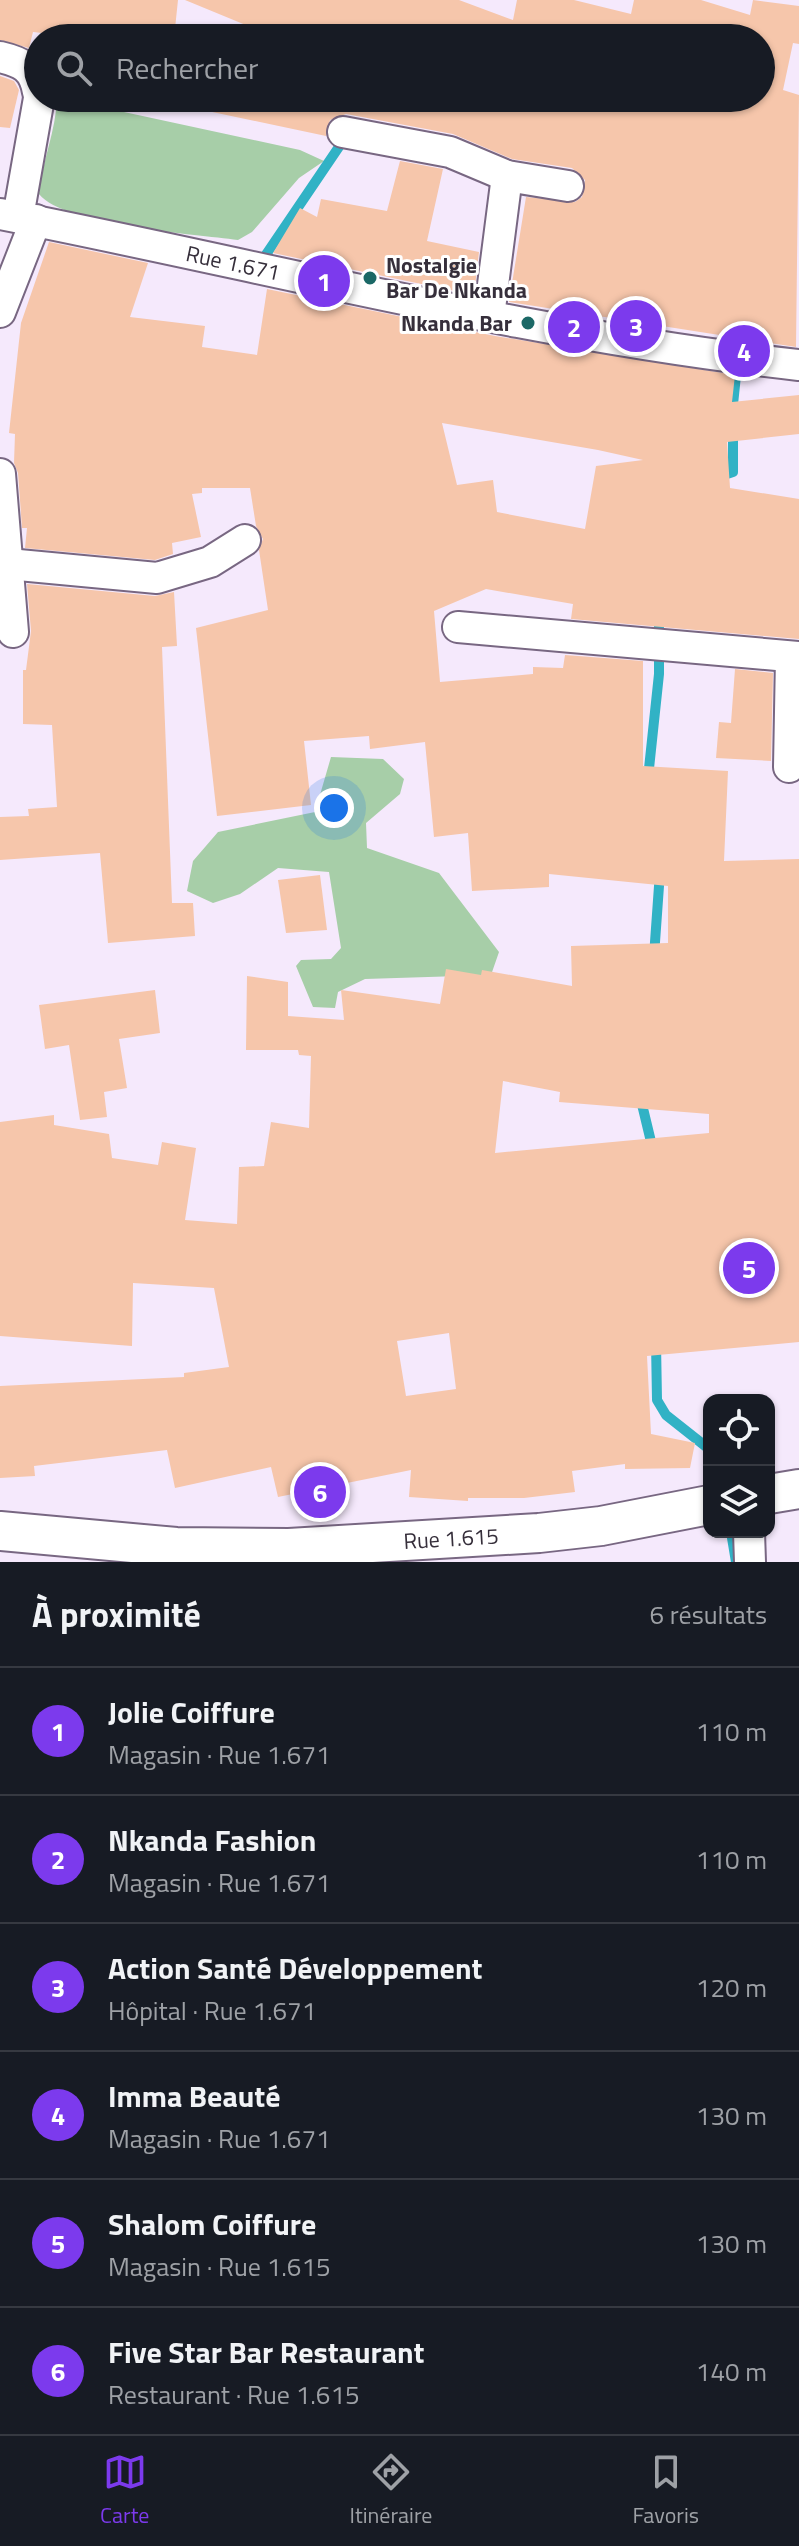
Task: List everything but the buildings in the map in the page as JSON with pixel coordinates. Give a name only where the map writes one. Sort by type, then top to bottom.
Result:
[{"type":"street","points":[[0,57],[24,65]]},
{"type":"street","points":[[0,312],[37,112]]},
{"type":"street","points":[[343,132],[450,152],[507,176],[568,186]]},
{"type":"street","points":[[489,316],[507,176]]},
{"type":"street","name":"Rue 1.671","points":[[18,217],[489,316],[721,357],[799,365]]},
{"type":"street","points":[[0,474],[13,632]]},
{"type":"street","points":[[8,564],[157,578],[210,562],[245,540]]},
{"type":"street","points":[[458,627],[642,640],[795,657],[789,767]]},
{"type":"street","points":[[775,1493],[799,1489]]},
{"type":"street","name":"Rue 1.615","points":[[0,1531],[176,1547],[289,1548],[539,1533],[601,1526],[703,1506]]},
{"type":"street","points":[[749,1538],[750,1562]]},
{"type":"green space","points":[[55,112],[124,112],[300,150],[324,161],[299,178],[252,232],[238,240],[132,227],[75,214],[53,205],[39,194]]},
{"type":"green space","points":[[331,757],[383,759],[404,779],[400,794],[366,823],[367,848],[439,873],[499,952],[491,975],[365,979],[338,992],[335,1008],[313,1007],[296,966],[301,960],[331,959],[341,948],[329,872],[278,868],[240,894],[213,903],[187,891],[193,861],[218,832],[315,812]]},
{"type":"waterway","points":[[263,259],[347,135]]},
{"type":"waterway","points":[[732,414],[737,366],[733,365]]},
{"type":"waterway","points":[[718,477],[733,472],[733,430]]},
{"type":"waterway","points":[[648,778],[659,674],[659,614]]},
{"type":"waterway","points":[[654,956],[660,872]]},
{"type":"waterway","points":[[640,1096],[653,1150]]},
{"type":"waterway","points":[[656,1343],[657,1400],[666,1415],[703,1444]]},
{"type":"waterway","points":[[732,1538],[736,1562]]},
{"type":"place","name":"Nostalgie Bar De Nkanda","points":[[370,278]]},
{"type":"place","name":"Jolie Coiffure","points":[[324,281]]},
{"type":"place","name":"Nkanda Bar","points":[[528,323]]},
{"type":"place","name":"Action Santé Développement","points":[[636,326]]},
{"type":"place","name":"Nkanda Fashion","points":[[574,327]]},
{"type":"place","name":"Imma Beauté","points":[[744,351]]},
{"type":"place","name":"Shalom Coiffure","points":[[749,1268]]},
{"type":"place","name":"Five Star Bar Restaurant","points":[[320,1492]]}]
